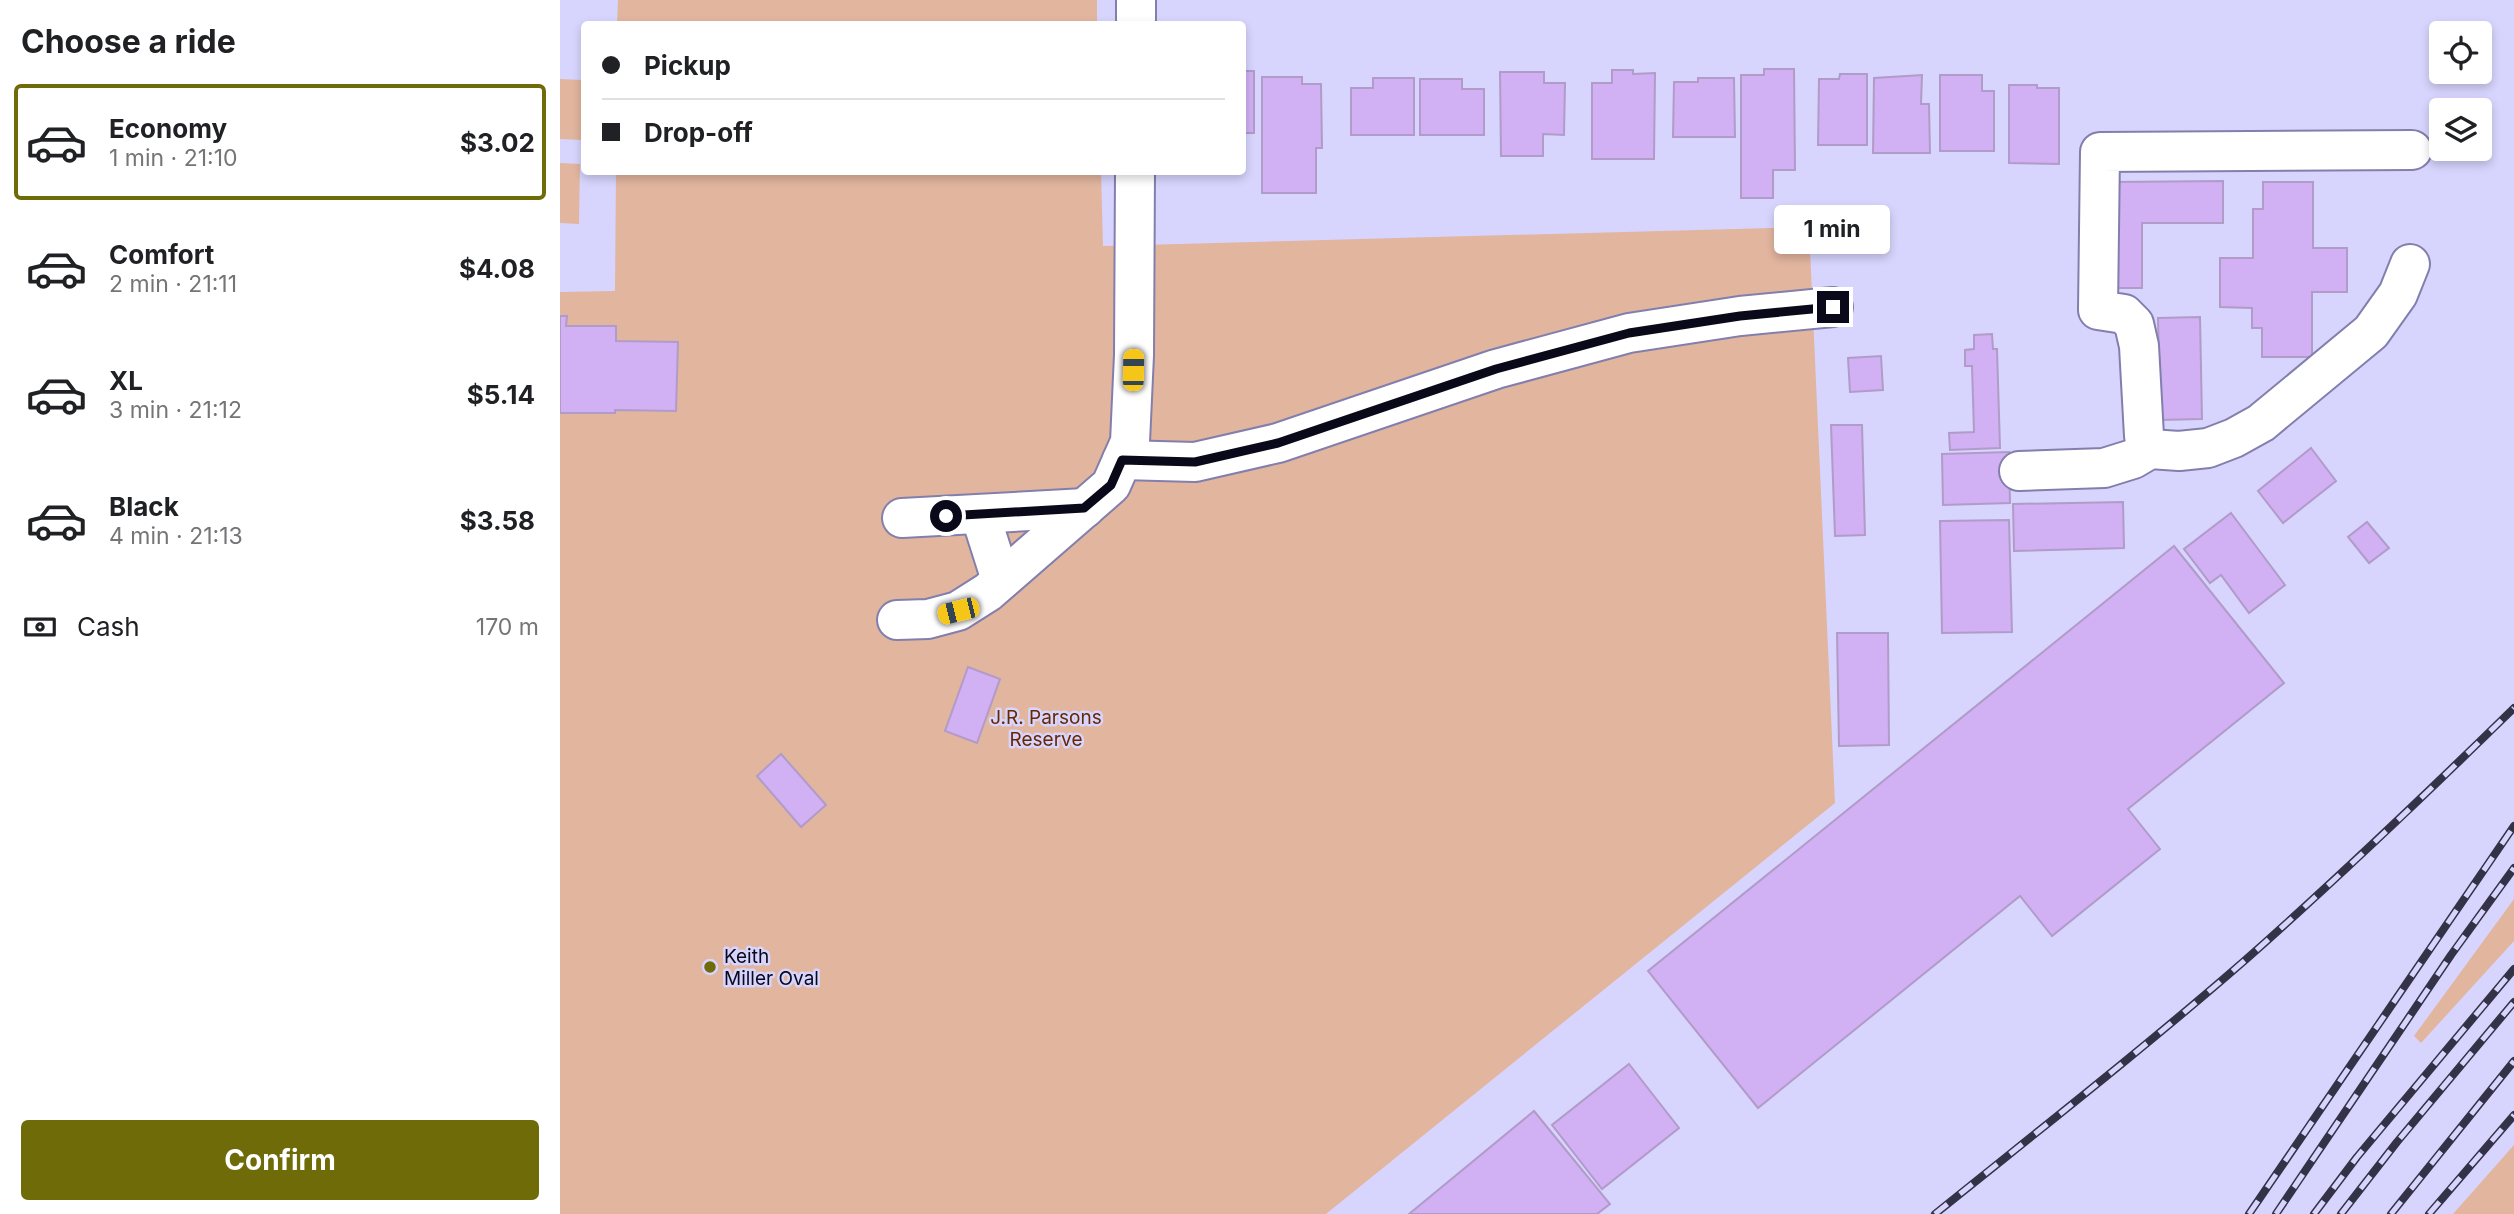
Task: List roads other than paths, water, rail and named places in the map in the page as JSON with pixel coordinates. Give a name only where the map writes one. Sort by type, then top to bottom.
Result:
[{"type":"lane","points":[[1136,0],[1136,21]]},
{"type":"lane","points":[[2150,449],[2144,436],[2139,346],[2134,324],[2124,314],[2098,310],[2100,152],[2412,150]]},
{"type":"lane","points":[[897,620],[928,619],[958,611],[988,592],[1111,485],[1130,442],[1135,175]]},
{"type":"lane","points":[[2019,471],[2104,468],[2133,459],[2150,449],[2179,451],[2208,448],[2234,438],[2261,423],[2371,332],[2398,294],[2410,264]]},
{"type":"lane","points":[[1122,460],[1195,462],[1278,443],[1496,369],[1629,333],[1740,316],[1833,307]]},
{"type":"lane","points":[[902,518],[1084,508]]},
{"type":"lane","points":[[981,514],[1001,580]]},
{"type":"railway","points":[[1935,1214],[2129,1058],[2243,962],[2380,837],[2514,708]]},
{"type":"railway","points":[[2249,1214],[2514,826]]},
{"type":"railway","points":[[2276,1214],[2451,955],[2514,868]]},
{"type":"railway","points":[[2314,1214],[2357,1157],[2514,969]]},
{"type":"railway","points":[[2341,1214],[2397,1142],[2514,1002]]},
{"type":"railway","points":[[2391,1214],[2514,1061]]},
{"type":"railway","points":[[2429,1214],[2514,1115]]},
{"type":"place","name":"Keith Miller Oval","points":[[710,967]]},
{"type":"park label","name":"J.R. Parsons Reserve","points":[[1046,728]]}]
